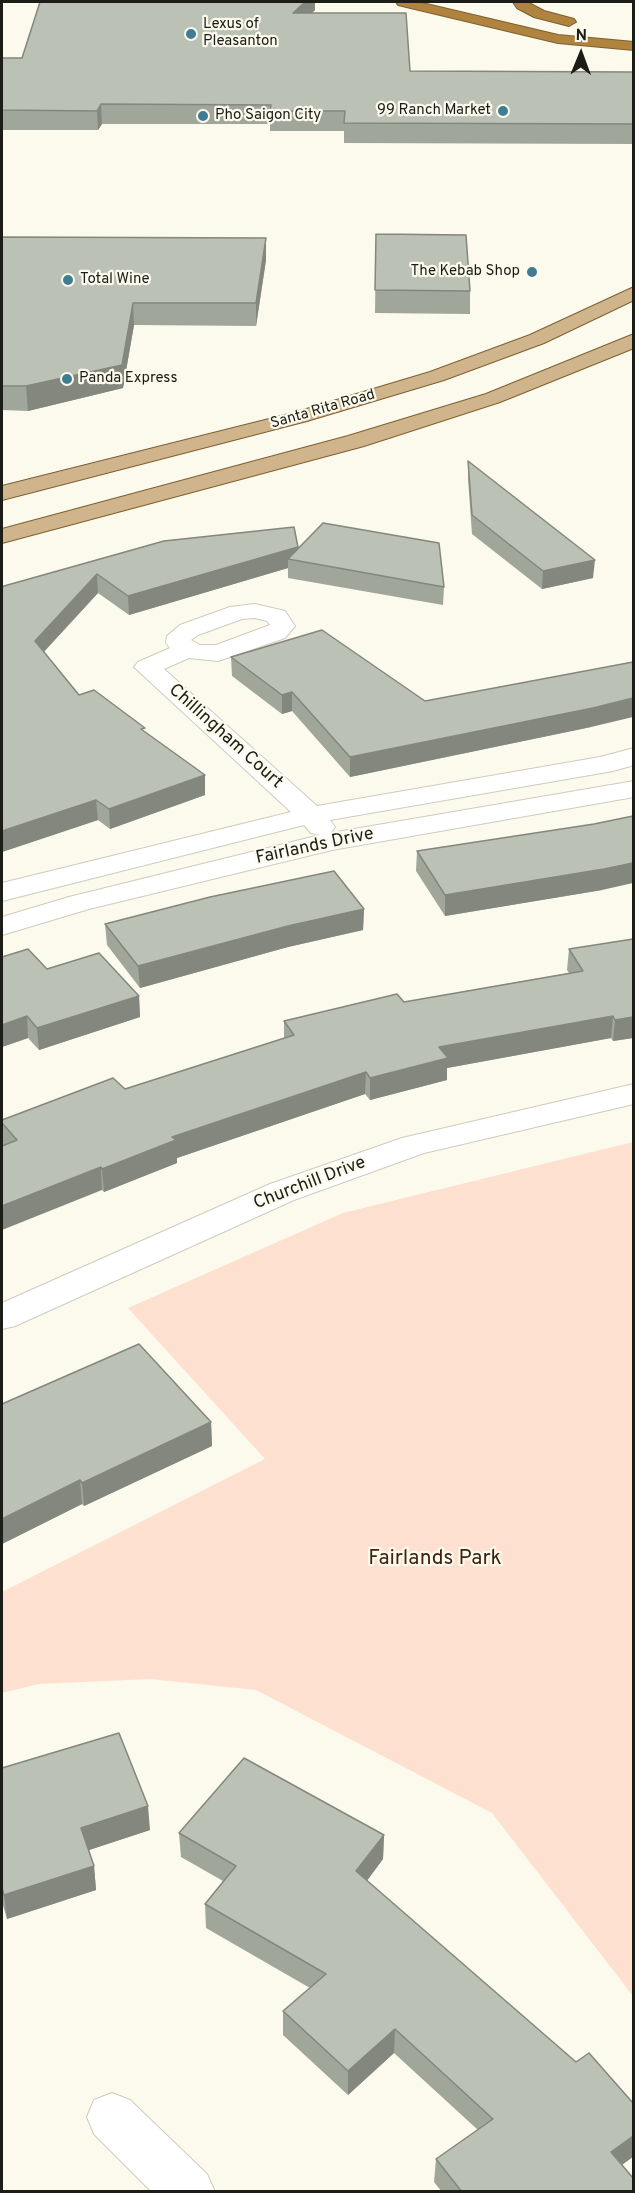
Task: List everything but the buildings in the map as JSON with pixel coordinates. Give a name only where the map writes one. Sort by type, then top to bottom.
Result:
[{"type":"highway","points":[[403,2],[558,39],[633,46]]},
{"type":"highway","points":[[520,2],[539,14],[585,24]]},
{"type":"highway","points":[[558,39],[568,45],[633,61]]},
{"type":"main road","name":"Santa Rita Road","points":[[2,493],[300,417],[425,380],[537,339],[633,294]]},
{"type":"main road","points":[[2,536],[356,441],[493,398],[595,358],[633,340]]},
{"type":"street","name":"Chillingham Court","points":[[187,650],[147,667],[311,814],[332,840]]},
{"type":"street","name":"Fairlands Drive","points":[[2,892],[311,814],[603,765],[633,756]]},
{"type":"street","name":"Fairlands Drive","points":[[2,926],[79,903],[332,840],[633,789]]},
{"type":"street","name":"Churchill Drive","points":[[2,1317],[282,1192],[403,1149],[633,1094]]},
{"type":"street","points":[[112,2117],[189,2192]]},
{"type":"green space","name":"Fairlands Park","points":[[634,1142],[633,1996],[492,1813],[256,1690],[150,1679],[39,1684],[2,1693],[2,1592],[265,1459],[128,1308],[343,1213]]},
{"type":"place","name":"Lexus of Pleasanton","points":[[191,34]]},
{"type":"place","name":"99 Ranch Market","points":[[503,111]]},
{"type":"place","name":"Pho Saigon City","points":[[203,116]]},
{"type":"place","name":"The Kebab Shop","points":[[532,272]]},
{"type":"place","name":"Total Wine","points":[[68,280]]},
{"type":"place","name":"Panda Express","points":[[67,379]]}]
